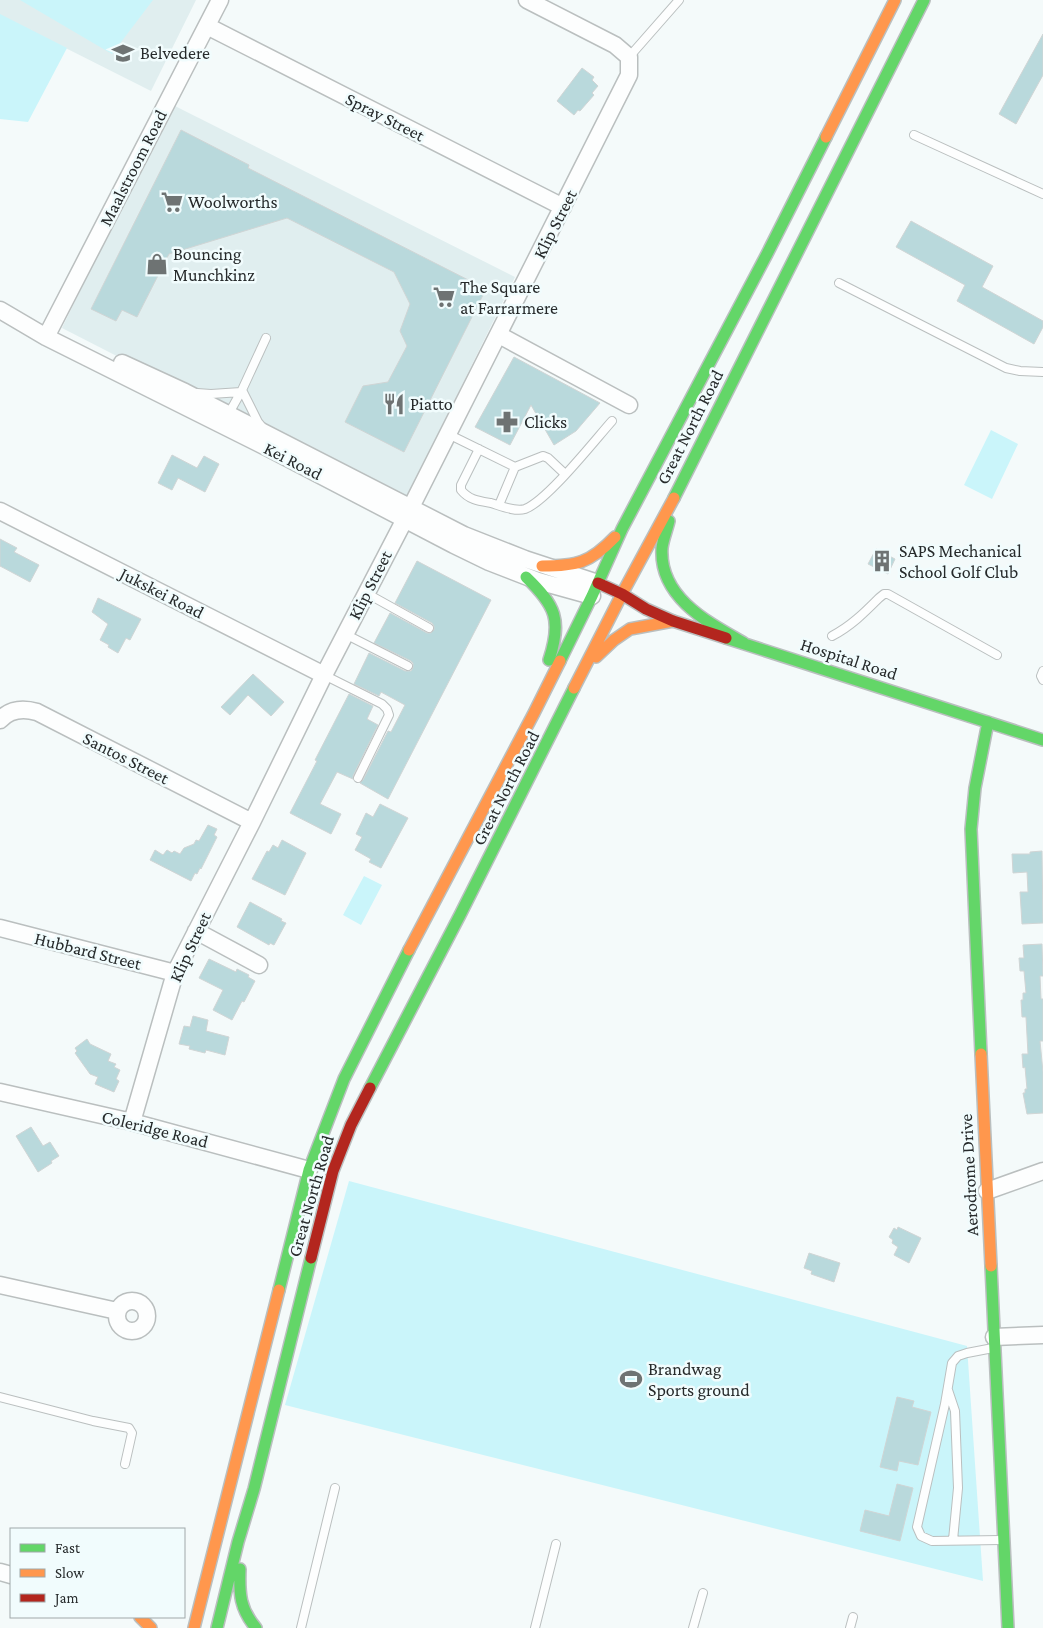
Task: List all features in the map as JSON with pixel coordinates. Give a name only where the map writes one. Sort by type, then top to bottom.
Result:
[{"type":"main road","name":"Great North Road","points":[[190,1622],[211,1557],[309,1170],[344,1079],[434,900],[534,713],[603,598],[622,594],[676,495],[895,0]]},
{"type":"main road","name":"Great North Road","points":[[219,1627],[238,1542],[254,1489],[331,1180],[341,1150],[368,1092],[589,663],[603,598],[622,529],[779,261],[924,0]]},
{"type":"main road","points":[[676,495],[662,547],[664,566],[669,582],[678,597],[692,612],[744,643]]},
{"type":"main road","points":[[542,566],[570,566],[593,558],[622,529]]},
{"type":"main road","points":[[526,577],[547,599],[554,610],[557,630],[534,713]]},
{"type":"main road","name":"Hospital Road","points":[[603,598],[622,594],[646,609],[673,621],[1043,740]]},
{"type":"main road","name":"Hospital Road","points":[[603,598],[646,609]]},
{"type":"main road","points":[[589,663],[614,640],[630,630],[673,621]]},
{"type":"main road","name":"Aerodrome Drive","points":[[988,722],[974,785],[971,829],[1008,1628]]},
{"type":"main road","points":[[238,1542],[240,1603],[246,1616],[256,1628]]},
{"type":"main road","points":[[195,1576],[211,1557]]},
{"type":"main road","points":[[141,1618],[151,1628]]},
{"type":"main road","points":[[190,1622],[219,1627]]},
{"type":"street","name":"Maalstroom Road","points":[[48,333],[220,0]]},
{"type":"street","points":[[526,0],[615,45],[629,57]]},
{"type":"street","name":"Spray Street","points":[[206,26],[563,207]]},
{"type":"street","name":"Klip Street","points":[[132,1122],[175,973],[629,75],[629,57]]},
{"type":"street","name":"Kei Road","points":[[0,310],[225,420],[408,514],[542,566],[603,598]]},
{"type":"street","name":"Kei Road","points":[[48,333],[185,392],[225,420],[268,434],[490,562],[538,582],[603,598]]},
{"type":"street","points":[[499,335],[629,405]]},
{"type":"street","name":"Jukskei Road","points":[[0,511],[324,675]]},
{"type":"street","name":"Santos Street","points":[[0,720],[5,715],[16,710],[27,709],[37,712],[252,822]]},
{"type":"street","name":"Hubbard Street","points":[[0,928],[175,973]]},
{"type":"street","points":[[196,931],[259,965]]},
{"type":"street","name":"Coleridge Road","points":[[0,1092],[132,1122],[309,1170]]},
{"type":"street","points":[[987,1191],[1043,1171]]},
{"type":"street","points":[[0,1285],[117,1311]]},
{"type":"street","points":[[994,1342],[1043,1334]]},
{"type":"lane","points":[[629,57],[679,0]]},
{"type":"lane","points":[[914,135],[1043,194]]},
{"type":"lane","points":[[838,283],[1006,368],[1043,372]]},
{"type":"lane","points":[[225,420],[266,338]]},
{"type":"lane","points":[[185,392],[211,394],[241,391]]},
{"type":"lane","points":[[241,391],[258,422],[268,434]]},
{"type":"lane","points":[[479,449],[461,485],[461,490],[469,498],[515,509],[525,509],[539,499],[565,474],[612,421]]},
{"type":"lane","points":[[448,434],[515,467]]},
{"type":"lane","points":[[498,505],[515,467],[543,456],[548,458],[565,474]]},
{"type":"lane","points":[[366,593],[429,628]]},
{"type":"lane","points":[[832,636],[845,630],[879,598],[884,594],[888,594],[998,655]]},
{"type":"lane","points":[[345,634],[408,666]]},
{"type":"lane","points":[[1043,671],[1040,676],[1043,680]]},
{"type":"lane","points":[[324,675],[382,704],[387,709],[389,715],[358,778]]},
{"type":"lane","points":[[994,1342],[954,1360],[950,1368],[945,1404],[918,1527],[921,1536],[932,1541],[1004,1540]]},
{"type":"lane","points":[[947,1388],[955,1411],[958,1488],[953,1540]]},
{"type":"lane","points":[[0,1397],[129,1428],[132,1434],[125,1464]]},
{"type":"lane","points":[[302,1628],[335,1488]]},
{"type":"lane","points":[[535,1628],[556,1544]]},
{"type":"lane","points":[[694,1628],[703,1594]]},
{"type":"lane","points":[[850,1628],[853,1617]]},
{"type":"shaded area","name":"Belvedere","points":[[0,0],[196,0],[151,91],[0,15]]},
{"type":"shaded area","points":[[20,0],[153,0],[112,54]]},
{"type":"shaded area","points":[[0,14],[67,48],[28,122],[0,119]]},
{"type":"shaded area","name":"The Square at Farrarmere","points":[[171,104],[515,277],[404,503],[62,328]]},
{"type":"shaded area","points":[[991,430],[1018,444],[992,499],[964,485]]},
{"type":"shaded area","points":[[364,876],[382,885],[361,925],[343,915]]},
{"type":"shaded area","name":"Brandwag Sports ground","points":[[349,1181],[967,1346],[983,1581],[285,1405]]},
{"type":"building","points":[[1043,34],[1043,75],[1016,124],[999,114]]},
{"type":"building","points":[[582,68],[594,77],[592,80],[598,86],[592,93],[594,95],[574,115],[557,101]]},
{"type":"building","name":"The Square at Farrarmere","points":[[181,130],[249,165],[248,168],[486,289],[404,452],[345,422],[363,386],[388,382],[407,346],[400,331],[410,304],[394,272],[287,218],[169,254],[137,317],[122,310],[116,321],[91,309]]},
{"type":"building","points":[[911,221],[993,266],[982,287],[1043,321],[1043,327],[1034,344],[957,301],[965,285],[896,247]]},
{"type":"building","points":[[514,357],[600,403],[576,431],[554,445],[531,405],[510,445],[475,427]]},
{"type":"building","points":[[172,455],[197,468],[204,456],[219,464],[205,492],[178,478],[172,490],[158,483]]},
{"type":"building","points":[[0,539],[17,548],[14,552],[39,565],[30,582],[0,566]]},
{"type":"building","name":"SAPS Mechanical School Golf Club","points":[[876,549],[895,559],[888,574],[868,564]]},
{"type":"building","points":[[417,561],[491,600],[388,799],[360,783],[388,731],[391,732],[405,705],[381,692],[379,696],[354,684],[369,653],[405,671],[411,671],[413,668],[411,661],[374,643],[390,613],[427,633],[431,633],[434,630],[432,623],[395,603]]},
{"type":"building","points":[[98,598],[141,619],[130,640],[126,638],[118,653],[100,640],[108,624],[92,612]]},
{"type":"building","points":[[253,674],[284,702],[271,716],[248,695],[230,715],[221,707]]},
{"type":"building","points":[[349,694],[373,706],[367,719],[378,725],[353,779],[337,772],[320,804],[341,814],[331,834],[290,813]]},
{"type":"building","points":[[380,804],[408,818],[381,868],[369,862],[371,859],[355,850],[362,837],[356,834],[366,813],[373,817]]},
{"type":"building","points":[[208,825],[217,829],[214,835],[217,837],[201,869],[197,874],[195,873],[191,881],[150,860],[155,850],[163,855],[167,850],[180,854],[184,848],[194,844],[196,840],[199,841]]},
{"type":"building","points":[[282,840],[306,853],[285,895],[252,879],[267,851],[269,852],[273,845],[278,848]]},
{"type":"building","points":[[1042,851],[1043,923],[1022,924],[1020,892],[1028,892],[1027,872],[1013,873],[1012,854],[1030,854],[1030,852]]},
{"type":"building","points":[[250,902],[286,923],[274,945],[270,943],[269,945],[237,927]]},
{"type":"building","points":[[1042,944],[1043,976],[1040,976],[1041,999],[1043,999],[1043,1041],[1040,1041],[1043,1072],[1043,1113],[1027,1114],[1023,1093],[1027,1089],[1022,1054],[1028,1054],[1026,1017],[1022,1017],[1021,1000],[1023,1000],[1023,993],[1026,993],[1024,971],[1020,971],[1019,958],[1024,958],[1023,945]]},
{"type":"building","points":[[209,959],[236,972],[237,969],[249,975],[248,977],[255,981],[232,1020],[213,1010],[223,990],[199,978]]},
{"type":"building","points":[[193,1016],[208,1020],[206,1031],[229,1037],[225,1055],[206,1050],[205,1053],[189,1049],[190,1046],[179,1044],[184,1026],[190,1027]]},
{"type":"building","points":[[87,1039],[90,1044],[111,1054],[108,1061],[116,1064],[114,1067],[120,1070],[116,1079],[119,1081],[114,1092],[95,1084],[98,1077],[90,1074],[75,1053],[77,1051],[75,1048]]},
{"type":"building","points":[[31,1127],[43,1146],[50,1142],[59,1156],[38,1172],[16,1136]]},
{"type":"building","points":[[898,1227],[921,1238],[909,1263],[894,1255],[898,1247],[892,1243],[893,1240],[889,1237],[894,1228],[897,1230]]},
{"type":"building","points":[[809,1253],[840,1263],[834,1282],[811,1274],[812,1271],[804,1268]]},
{"type":"building","points":[[897,1397],[914,1401],[912,1407],[931,1412],[918,1465],[899,1461],[897,1471],[880,1467]]},
{"type":"building","points":[[897,1484],[913,1488],[900,1541],[860,1531],[865,1510],[889,1516]]},
{"type":"traffic: fast","points":[[674,498],[924,0]]},
{"type":"traffic: fast","points":[[560,661],[622,529],[767,254],[826,137]]},
{"type":"traffic: fast","points":[[669,521],[662,548],[663,565],[668,581],[677,594],[701,617],[744,643]]},
{"type":"traffic: fast","points":[[526,577],[544,597],[554,614],[555,634],[549,660]]},
{"type":"traffic: fast","points":[[726,638],[1043,740]]},
{"type":"traffic: fast","points":[[370,1088],[460,915],[574,688]]},
{"type":"traffic: fast","points":[[981,1054],[971,829],[975,788],[988,722]]},
{"type":"traffic: fast","points":[[279,1290],[309,1170],[344,1079],[409,950]]},
{"type":"traffic: fast","points":[[217,1628],[238,1542],[254,1489],[311,1258]]},
{"type":"traffic: fast","points":[[991,1266],[1008,1628]]},
{"type":"traffic: fast","points":[[240,1569],[242,1601],[247,1614],[256,1628]]},
{"type":"traffic: slow","points":[[826,137],[895,0]]},
{"type":"traffic: slow","points":[[574,688],[674,498]]},
{"type":"traffic: slow","points":[[542,566],[574,564],[590,558],[615,537]]},
{"type":"traffic: slow","points":[[596,657],[614,640],[630,629],[673,621]]},
{"type":"traffic: slow","points":[[409,950],[560,661]]},
{"type":"traffic: slow","points":[[981,1054],[991,1266]]},
{"type":"traffic: slow","points":[[194,1628],[279,1290]]},
{"type":"traffic: slow","points":[[141,1618],[151,1628]]},
{"type":"traffic: jam","points":[[598,583],[673,621],[726,638]]},
{"type":"traffic: jam","points":[[311,1258],[333,1171],[351,1125],[370,1088]]},
{"type":"place","name":"Belvedere","points":[[123,53]]},
{"type":"place","name":"Woolworths","points":[[172,202]]},
{"type":"place","name":"Bouncing Munchkinz","points":[[157,264]]},
{"type":"place","name":"The Square at Farrarmere","points":[[444,297]]},
{"type":"place","name":"Piatto","points":[[394,404]]},
{"type":"place","name":"Clicks","points":[[507,422]]},
{"type":"place","name":"SAPS Mechanical School Golf Club","points":[[882,561]]},
{"type":"place","name":"Brandwag Sports ground","points":[[631,1379]]}]
